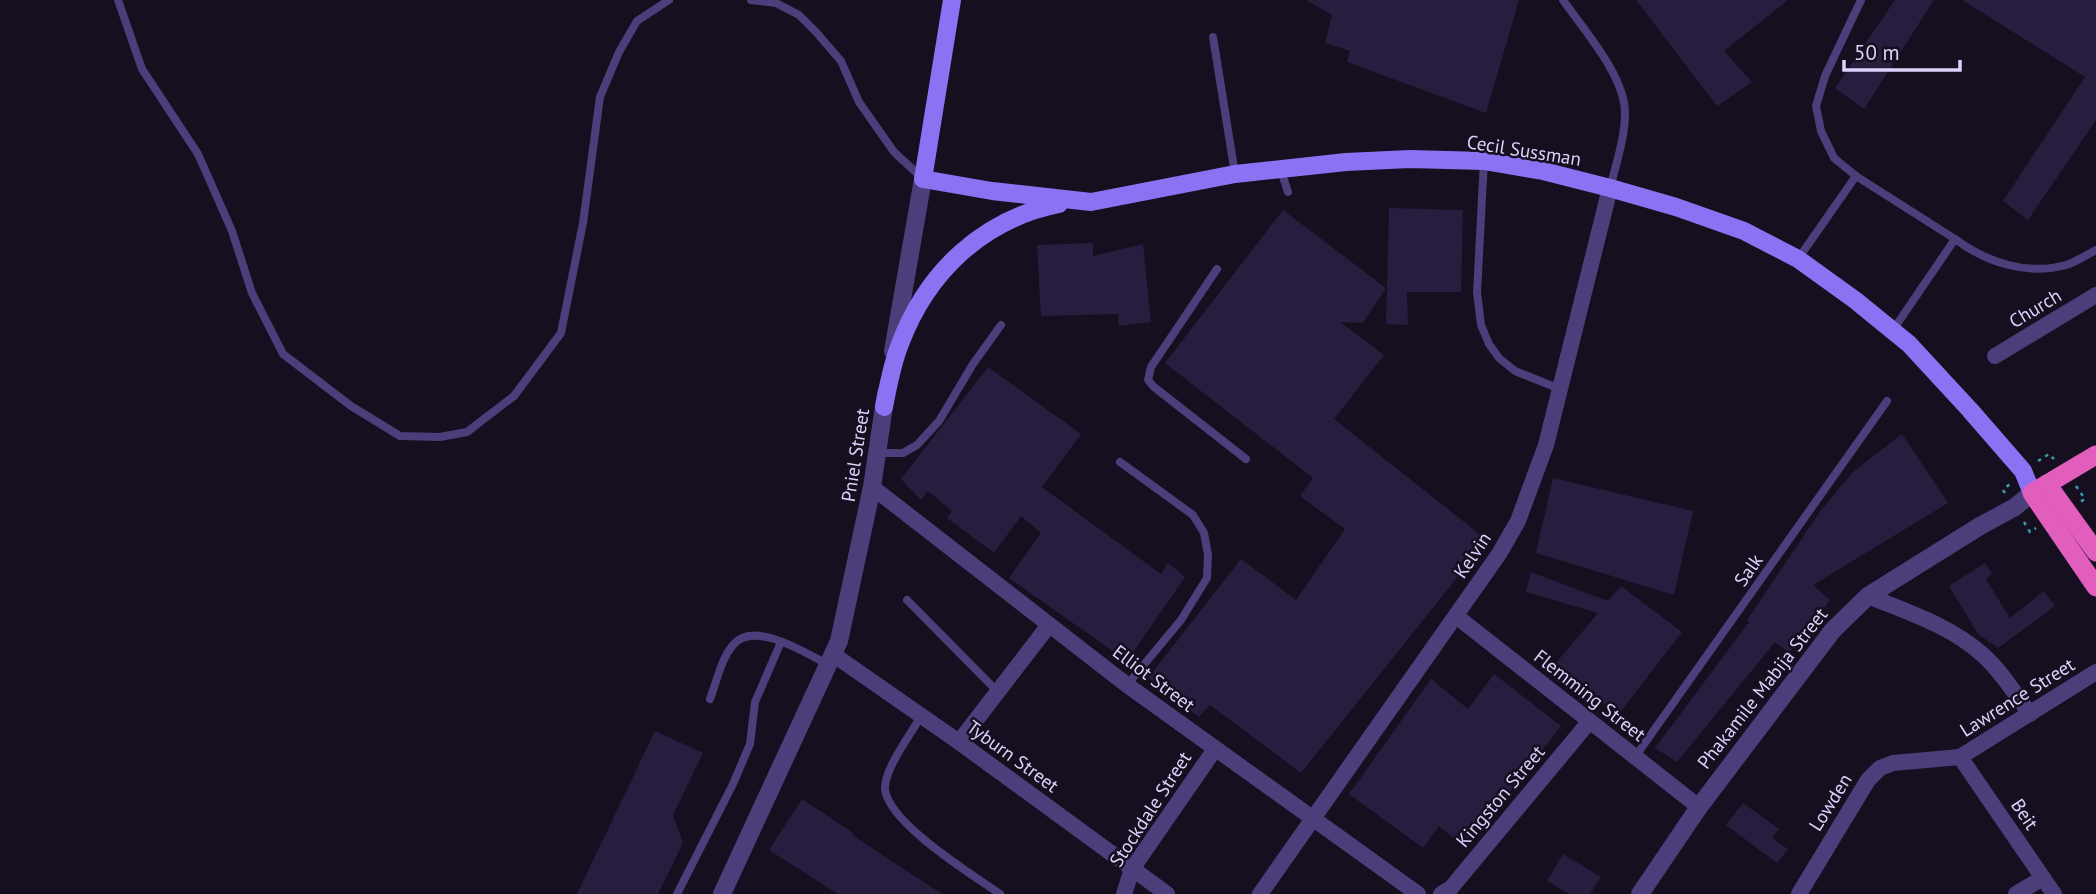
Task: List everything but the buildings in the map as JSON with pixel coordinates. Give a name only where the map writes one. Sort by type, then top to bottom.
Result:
[{"type":"highway","name":"Phakamile Mabija Street","points":[[2039,489],[2096,455]]},
{"type":"highway","points":[[2039,489],[2096,552]]},
{"type":"highway","points":[[2039,489],[2096,587]]},
{"type":"main road","name":"Pniel Street","points":[[923,179],[952,0]]},
{"type":"main road","name":"Cecil Sussman","points":[[923,179],[992,191],[1091,202],[1235,174],[1410,159],[1484,161],[1543,171],[1610,188],[1744,231],[1798,259],[1856,300],[1909,344],[2039,489]]},
{"type":"main road","points":[[884,407],[899,346],[911,317],[928,289],[948,265],[971,243],[1026,211],[1058,204],[1091,202]]},
{"type":"street","name":"Pniel Street","points":[[722,894],[843,629],[872,487],[923,179]]},
{"type":"street","name":"Kelvin","points":[[1260,894],[1499,554],[1518,521],[1546,445],[1610,188]]},
{"type":"street","name":"Church","points":[[1995,356],[2096,295]]},
{"type":"street","name":"Elliot Street","points":[[872,487],[1127,685],[1418,894]]},
{"type":"street","name":"Phakamile Mabija Street","points":[[1640,894],[1699,807],[1833,630],[1868,596],[2015,507],[2039,489]]},
{"type":"street","points":[[1868,596],[1930,622],[1965,641],[2003,676],[2031,714]]},
{"type":"street","name":"Flemming Street","points":[[1456,615],[1699,807]]},
{"type":"street","points":[[959,742],[1049,625]]},
{"type":"street","name":"Tyburn Street","points":[[831,660],[922,716],[1167,894]]},
{"type":"street","name":"Lawrence Street","points":[[1961,757],[2096,672]]},
{"type":"street","name":"Kingston Street","points":[[1441,894],[1451,888],[1589,722]]},
{"type":"street","name":"Stockdale Street","points":[[1124,894],[1132,869],[1214,749]]},
{"type":"street","name":"Beit","points":[[1961,757],[2054,894]]},
{"type":"street","name":"Lowden","points":[[1799,894],[1868,780],[1880,768],[1892,764],[1961,757]]},
{"type":"street","points":[[2016,894],[2043,878]]},
{"type":"lane","points":[[118,0],[142,69],[198,154],[232,232],[252,293],[283,354],[351,406],[400,436],[440,437],[467,432],[514,396],[561,333],[583,223],[600,97],[637,21],[669,0]]},
{"type":"lane","points":[[751,0],[776,3],[799,15],[816,32],[841,61],[859,102],[894,152],[923,179]]},
{"type":"lane","points":[[1563,0],[1609,67],[1622,93],[1625,112],[1623,133],[1610,188]]},
{"type":"lane","points":[[1861,0],[1825,76],[1816,106],[1821,131],[1834,158],[1856,176],[1974,253],[2026,270],[2066,265],[2096,250]]},
{"type":"lane","points":[[1213,37],[1235,174]]},
{"type":"lane","points":[[1484,161],[1477,292],[1481,324],[1489,344],[1499,358],[1515,371],[1560,389]]},
{"type":"lane","points":[[1281,171],[1288,192]]},
{"type":"lane","points":[[1798,259],[1856,176]]},
{"type":"lane","points":[[1893,330],[1955,239]]},
{"type":"lane","points":[[1217,269],[1150,367],[1148,380],[1246,459]]},
{"type":"lane","points":[[877,453],[903,453],[917,445],[939,421],[973,364],[1001,325]]},
{"type":"lane","name":"Salk","points":[[1634,757],[1887,401]]},
{"type":"lane","points":[[1120,462],[1170,496],[1192,515],[1204,533],[1208,555],[1207,578],[1188,609],[1127,685]]},
{"type":"lane","points":[[907,600],[998,692]]},
{"type":"lane","points":[[710,699],[724,661],[734,643],[747,635],[762,635],[831,660]]},
{"type":"lane","points":[[677,894],[733,784],[750,744],[755,702],[780,642]]},
{"type":"lane","points":[[922,716],[891,767],[885,789],[892,808],[925,841],[1000,894]]}]
